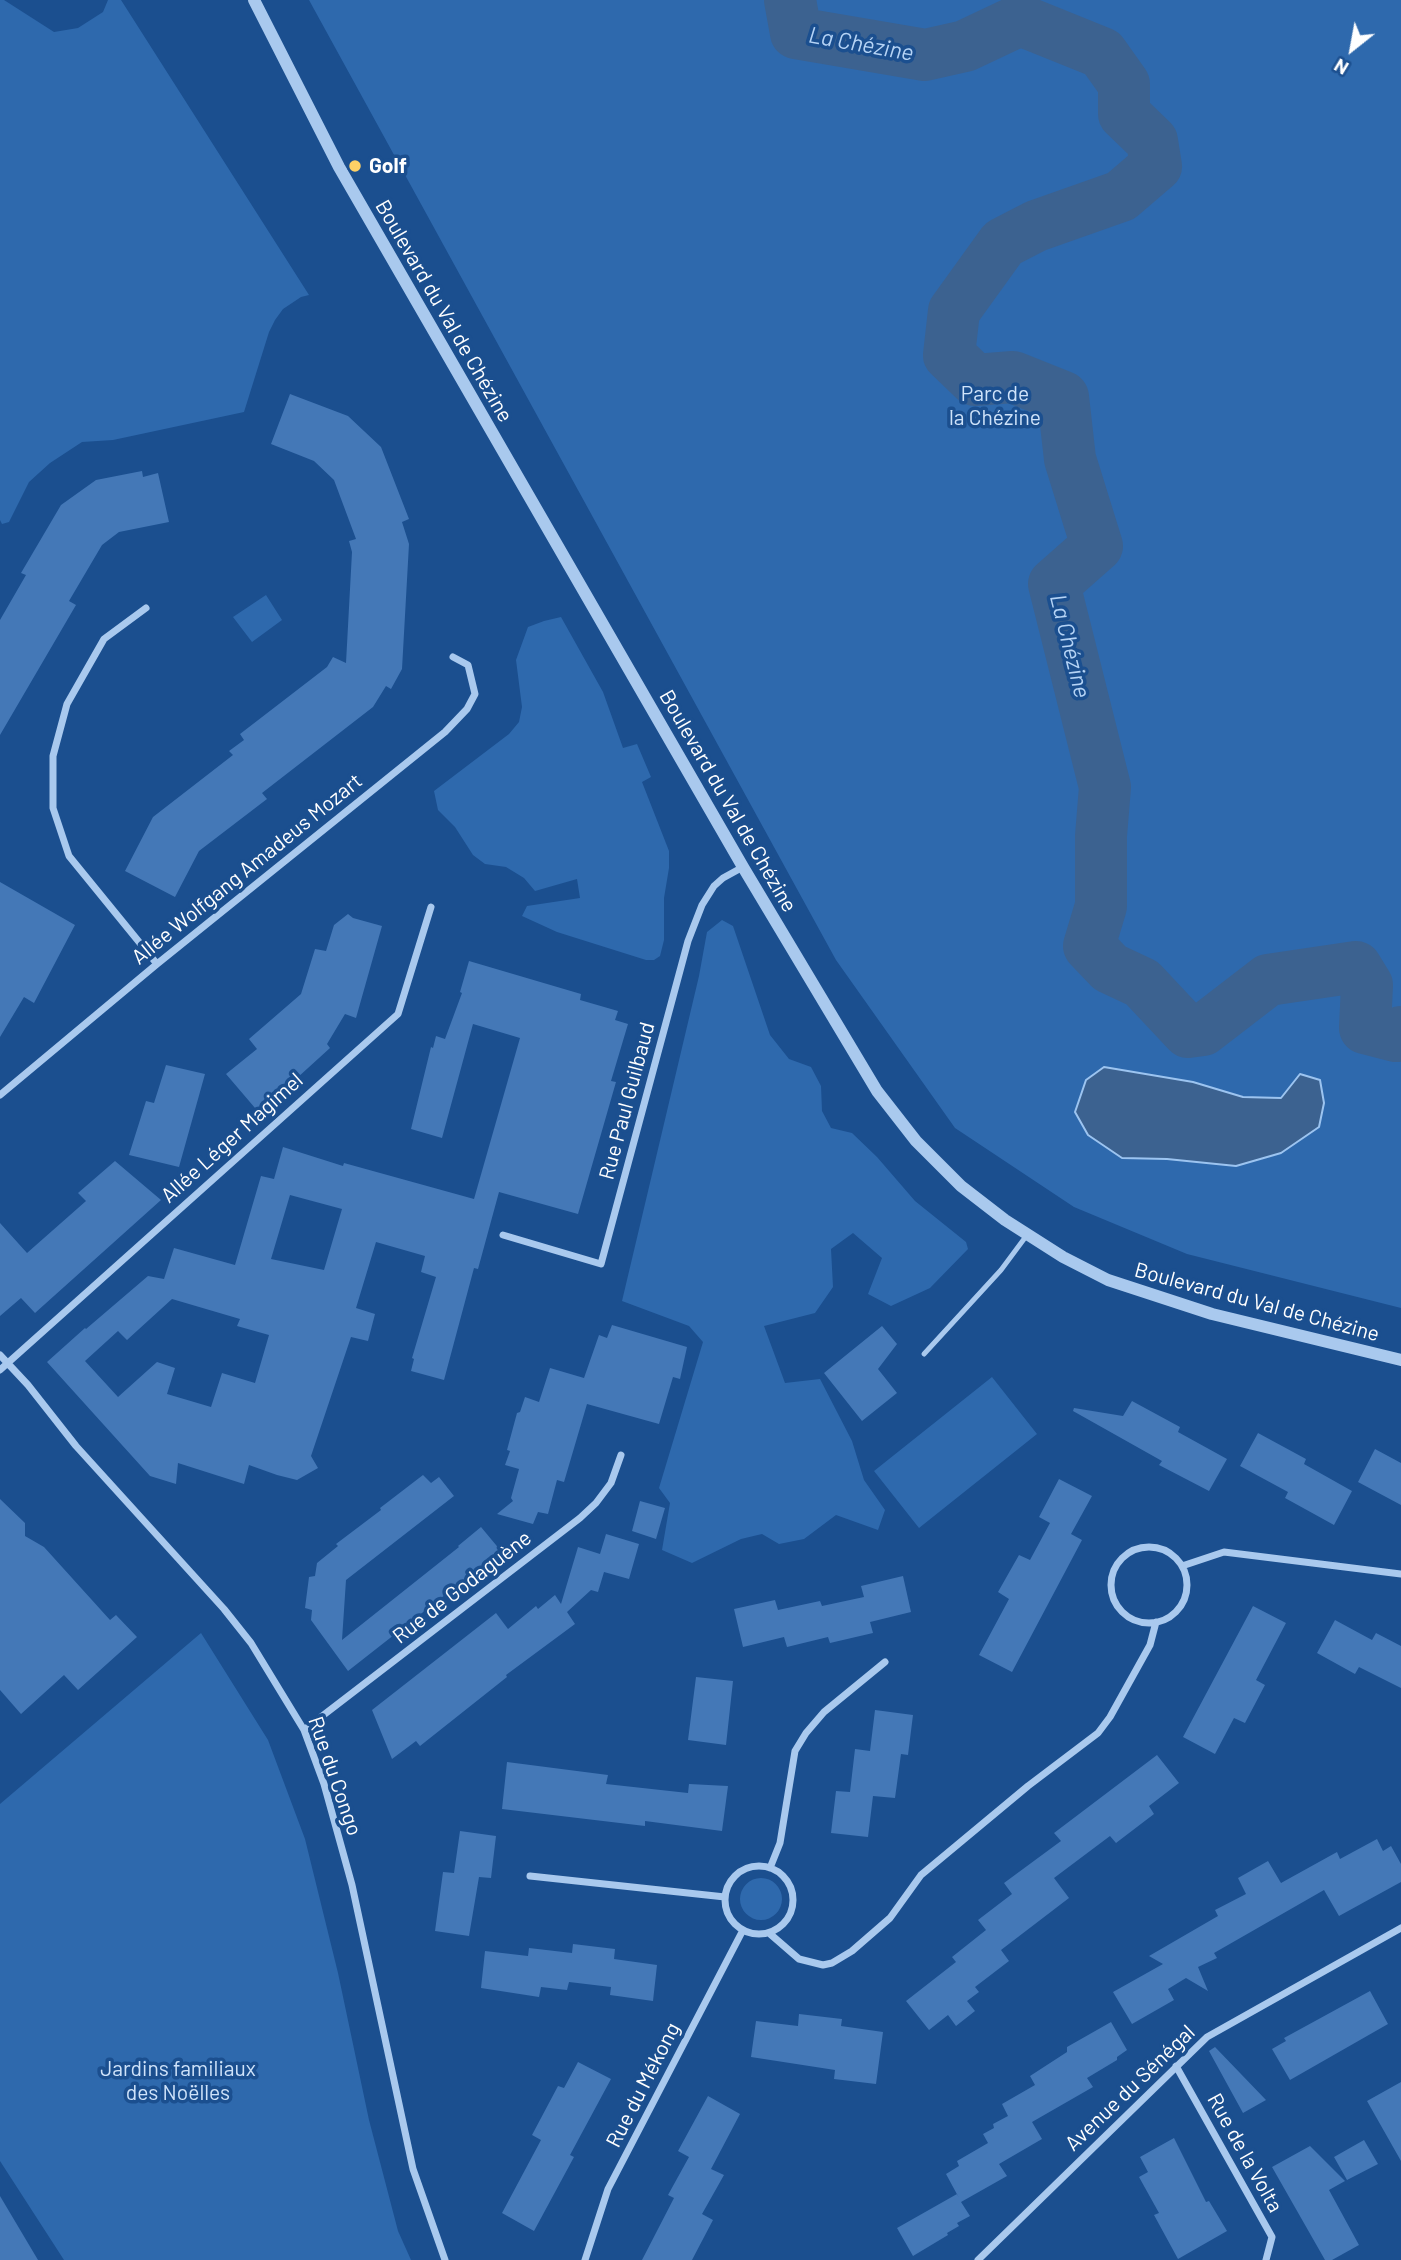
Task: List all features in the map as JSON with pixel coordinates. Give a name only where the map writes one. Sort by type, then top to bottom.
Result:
[{"type":"street","name":"Boulevard du Val de Chézine","points":[[254,0],[339,167],[743,867],[877,1090],[916,1141],[961,1186],[1027,1236],[1108,1280],[1144,1294],[1212,1314],[1401,1360]]},
{"type":"street","points":[[146,608],[104,639],[66,704],[53,756],[53,808],[68,856],[156,964]]},
{"type":"street","name":"Allée Wolfgang Amadeus Mozart","points":[[0,1095],[156,964],[445,732],[467,709],[475,694],[468,665],[453,657]]},
{"type":"street","name":"Rue Paul Guilbaud","points":[[503,1236],[601,1264],[688,941],[702,905],[714,886],[743,867]]},
{"type":"street","name":"Allée Léger Magimel","points":[[0,1370],[398,1014],[431,908]]},
{"type":"street","name":"Rue du Congo","points":[[0,1355],[28,1385],[76,1446],[224,1609],[264,1662],[304,1730],[324,1784],[352,1885],[413,2169],[445,2260]]},
{"type":"street","name":"Rue de Godaguène","points":[[304,1730],[580,1518],[611,1483],[621,1455]]},
{"type":"street","points":[[1142,1547],[1167,1551],[1182,1566],[1186,1577],[1186,1592],[1180,1607],[1165,1620],[1156,1622],[1137,1621],[1127,1616],[1115,1602],[1111,1591],[1111,1577],[1118,1562],[1131,1550],[1142,1547]]},
{"type":"street","points":[[1182,1566],[1224,1552],[1401,1574]]},
{"type":"street","points":[[769,1933],[799,1959],[823,1965],[832,1963],[852,1951],[890,1918],[921,1875],[1028,1786],[1098,1733],[1110,1717],[1150,1645],[1156,1622]]},
{"type":"street","points":[[770,1868],[780,1843],[795,1751],[806,1732],[824,1712],[885,1661]]},
{"type":"street","points":[[760,1866],[770,1868],[788,1880],[794,1901],[792,1911],[779,1928],[769,1933],[751,1933],[743,1930],[729,1916],[725,1897],[733,1878],[741,1871],[760,1866]]},
{"type":"street","points":[[530,1876],[725,1897]]},
{"type":"street","name":"Avenue du Sénégal","points":[[978,2260],[1208,2037],[1401,1928]]},
{"type":"street","name":"Rue du Mékong","points":[[584,2260],[608,2189],[743,1930]]},
{"type":"street","name":"Rue de la Volta","points":[[1176,2066],[1272,2237],[1266,2260]]},
{"type":"lane","points":[[925,1354],[1001,1270],[1027,1236]]},
{"type":"green space","points":[[0,0],[54,32],[78,28],[103,12],[108,0],[121,0],[309,295],[283,309],[275,320],[244,412],[113,440],[82,442],[50,463],[29,482],[9,522],[2,524],[0,520]]},
{"type":"green space","name":"Parc de la Chézine","points":[[309,0],[1401,0],[1401,1308],[1187,1254],[1074,1207],[955,1128],[836,960]]},
{"type":"green space","points":[[266,595],[282,620],[252,642],[233,617]]},
{"type":"green space","points":[[561,617],[603,692],[623,748],[637,744],[651,777],[642,782],[669,851],[664,898],[664,940],[660,956],[654,960],[646,960],[557,932],[522,916],[527,906],[580,898],[577,879],[535,891],[524,878],[506,867],[485,864],[473,855],[455,827],[438,810],[434,791],[509,734],[519,722],[522,707],[516,660],[528,627]]},
{"type":"green space","points":[[722,920],[733,926],[770,1035],[789,1059],[811,1067],[821,1086],[822,1111],[831,1128],[852,1133],[915,1201],[966,1242],[968,1249],[930,1288],[891,1306],[868,1294],[882,1258],[853,1233],[831,1249],[833,1287],[815,1313],[764,1326],[785,1383],[820,1379],[852,1441],[864,1480],[885,1510],[878,1530],[836,1515],[804,1539],[779,1544],[762,1534],[741,1539],[692,1563],[662,1550],[670,1503],[659,1488],[703,1342],[689,1326],[622,1301],[707,932]]},
{"type":"green space","points":[[992,1377],[1037,1434],[919,1528],[874,1471]]},
{"type":"green space","name":"Jardins familiaux des Noëlles","points":[[201,1633],[268,1740],[305,1839],[338,1973],[369,2120],[398,2231],[411,2260],[64,2260],[0,2161],[0,1804]]},
{"type":"green space","points":[[761,1878],[776,1884],[782,1899],[776,1914],[761,1920],[746,1914],[740,1899],[746,1884]]},
{"type":"shaded area","points":[[1104,1067],[1193,1082],[1243,1097],[1281,1098],[1300,1074],[1320,1080],[1324,1103],[1319,1127],[1281,1153],[1236,1166],[1167,1159],[1122,1158],[1088,1135],[1075,1112],[1086,1080]]},
{"type":"building","points":[[290,394],[348,416],[381,447],[409,519],[402,522],[409,544],[402,669],[391,689],[386,686],[373,707],[262,793],[267,799],[199,851],[175,897],[125,871],[153,817],[233,755],[229,751],[244,740],[240,734],[327,667],[333,657],[346,663],[352,552],[349,541],[356,539],[334,480],[314,461],[271,444]]},
{"type":"building","points":[[142,471],[143,477],[158,473],[169,522],[119,532],[102,545],[69,601],[76,605],[0,735],[0,620],[26,575],[21,573],[61,505],[96,480]]},
{"type":"building","points":[[0,882],[75,925],[34,1003],[24,997],[0,1037]]},
{"type":"building","points":[[348,914],[353,918],[382,926],[356,1018],[345,1014],[327,1044],[330,1048],[264,1108],[255,1108],[226,1074],[257,1049],[249,1039],[301,994],[315,949],[326,951],[334,925]]},
{"type":"building","points":[[469,961],[581,994],[580,1000],[618,1011],[615,1020],[628,1024],[611,1081],[616,1082],[578,1214],[499,1192],[478,1269],[474,1268],[444,1380],[411,1371],[412,1358],[436,1277],[421,1272],[425,1256],[376,1242],[356,1308],[375,1314],[368,1341],[351,1337],[311,1456],[318,1468],[297,1480],[249,1465],[244,1484],[178,1463],[176,1484],[150,1476],[47,1362],[148,1276],[164,1279],[174,1248],[235,1265],[261,1176],[274,1179],[283,1147],[343,1166],[344,1163],[474,1199],[520,1038],[473,1024],[442,1138],[411,1129],[431,1047],[433,1048],[436,1036],[445,1039],[462,993],[460,992]],"holes":[[[290,1195],[342,1209],[324,1270],[271,1259]],[[172,1299],[240,1319],[237,1326],[269,1335],[255,1383],[222,1373],[211,1407],[167,1394],[175,1368],[157,1362],[118,1397],[85,1361],[118,1331],[127,1340]]]},
{"type":"building","points":[[166,1065],[205,1074],[179,1167],[129,1155],[146,1101],[154,1103]]},
{"type":"building","points":[[115,1161],[161,1200],[35,1313],[21,1298],[0,1316],[0,1223],[27,1253],[86,1201],[78,1193]]},
{"type":"building","points":[[612,1325],[687,1347],[680,1379],[673,1377],[659,1424],[587,1404],[564,1482],[557,1480],[548,1514],[538,1512],[533,1524],[497,1514],[513,1501],[511,1498],[519,1469],[505,1465],[517,1413],[520,1412],[525,1397],[539,1402],[550,1368],[584,1378],[599,1335],[607,1338]]},
{"type":"building","points":[[882,1326],[897,1344],[878,1369],[897,1393],[862,1421],[824,1373]]},
{"type":"building","points":[[1132,1401],[1180,1427],[1178,1432],[1227,1459],[1209,1491],[1159,1465],[1162,1461],[1073,1411],[1074,1408],[1123,1416]]},
{"type":"building","points":[[1258,1433],[1306,1459],[1304,1464],[1352,1491],[1334,1525],[1285,1498],[1288,1492],[1240,1466]]},
{"type":"building","points":[[1375,1449],[1401,1463],[1401,1505],[1358,1482]]},
{"type":"building","points":[[423,1475],[431,1483],[439,1477],[454,1496],[346,1580],[342,1640],[481,1527],[501,1551],[348,1671],[311,1620],[312,1610],[305,1608],[309,1577],[315,1576],[317,1563],[338,1546],[336,1544]]},
{"type":"building","points":[[1059,1479],[1092,1496],[1071,1534],[1082,1540],[1012,1672],[979,1655],[1009,1599],[998,1592],[1019,1555],[1030,1560],[1050,1523],[1039,1517]]},
{"type":"building","points":[[0,1499],[25,1523],[25,1536],[44,1547],[110,1620],[116,1615],[137,1637],[78,1690],[64,1675],[21,1714],[0,1690]]},
{"type":"building","points":[[640,1501],[665,1508],[656,1539],[632,1531]]},
{"type":"building","points":[[606,1534],[639,1544],[629,1579],[604,1572],[598,1592],[591,1590],[567,1612],[575,1624],[506,1675],[507,1677],[420,1746],[416,1741],[392,1759],[372,1710],[496,1613],[508,1629],[536,1606],[538,1609],[555,1595],[561,1604],[578,1547],[600,1554]]},
{"type":"building","points":[[903,1576],[911,1612],[870,1622],[873,1633],[830,1643],[828,1637],[787,1647],[784,1637],[743,1647],[734,1609],[775,1600],[778,1610],[820,1601],[822,1606],[864,1597],[861,1586]]},
{"type":"building","points":[[1253,1606],[1286,1623],[1256,1680],[1265,1685],[1245,1723],[1234,1718],[1215,1754],[1183,1737]]},
{"type":"building","points":[[1335,1620],[1372,1640],[1376,1633],[1401,1646],[1401,1688],[1359,1667],[1355,1674],[1317,1653]]},
{"type":"building","points":[[696,1677],[733,1681],[726,1745],[688,1740]]},
{"type":"building","points":[[875,1710],[913,1715],[908,1755],[901,1754],[895,1798],[873,1796],[868,1837],[831,1833],[836,1791],[850,1792],[855,1749],[870,1751]]},
{"type":"building","points":[[1157,1755],[1179,1783],[1149,1806],[1154,1814],[1116,1843],[1110,1836],[1054,1878],[1069,1898],[1001,1950],[1009,1961],[975,1987],[979,1992],[967,2001],[975,2011],[956,2026],[948,2015],[929,2030],[906,2001],[956,1962],[952,1957],[986,1930],[978,1920],[1012,1894],[1004,1883],[1061,1841],[1054,1833]]},
{"type":"building","points":[[507,1762],[608,1775],[606,1784],[688,1793],[689,1784],[728,1786],[722,1831],[645,1821],[645,1826],[502,1809]]},
{"type":"building","points":[[460,1831],[496,1836],[491,1878],[479,1877],[469,1936],[435,1931],[443,1872],[454,1873]]},
{"type":"building","points":[[1377,1839],[1383,1851],[1391,1846],[1401,1864],[1401,1882],[1339,1916],[1324,1890],[1214,1953],[1217,1958],[1198,1967],[1208,1991],[1186,1978],[1168,1989],[1174,2000],[1132,2024],[1113,1992],[1163,1964],[1149,1956],[1218,1916],[1215,1910],[1246,1894],[1238,1878],[1268,1861],[1281,1883],[1337,1852],[1340,1859]]},
{"type":"building","points":[[573,1944],[615,1949],[614,1959],[657,1965],[653,2001],[610,1995],[611,1987],[569,1982],[567,1990],[541,1987],[539,1997],[481,1988],[485,1951],[528,1956],[529,1948],[572,1953]]},
{"type":"building","points":[[1370,1991],[1388,2024],[1290,2080],[1272,2049],[1286,2041],[1284,2038]]},
{"type":"building","points":[[799,2014],[842,2019],[841,2026],[883,2032],[876,2084],[834,2079],[835,2070],[751,2057],[756,2021],[798,2026]]},
{"type":"building","points":[[1111,2022],[1127,2050],[1117,2057],[1117,2060],[1087,2078],[1093,2087],[1032,2122],[1042,2139],[999,2164],[1007,2176],[961,2202],[970,2216],[957,2223],[959,2226],[947,2233],[948,2235],[913,2256],[897,2228],[957,2194],[946,2174],[959,2166],[957,2161],[988,2143],[983,2134],[994,2128],[993,2124],[1008,2116],[1002,2104],[1035,2085],[1030,2076],[1067,2052],[1067,2047]]},
{"type":"building","points":[[1215,2047],[1266,2100],[1243,2113],[1209,2051]]},
{"type":"building","points":[[578,2062],[611,2079],[570,2155],[574,2157],[534,2231],[502,2213],[541,2140],[532,2135],[558,2086],[564,2088]]},
{"type":"building","points":[[1401,2082],[1401,2161],[1367,2101]]},
{"type":"building","points":[[708,2096],[740,2114],[711,2169],[724,2175],[702,2214],[713,2220],[692,2260],[642,2260],[674,2198],[668,2195],[689,2157],[678,2151]]},
{"type":"building","points":[[1174,2138],[1206,2202],[1209,2201],[1227,2231],[1178,2259],[1154,2215],[1159,2213],[1139,2177],[1148,2172],[1140,2157]]},
{"type":"building","points":[[1364,2140],[1378,2164],[1347,2180],[1334,2157]]},
{"type":"building","points":[[1310,2146],[1345,2181],[1329,2190],[1359,2245],[1332,2260],[1325,2260],[1272,2167]]},
{"type":"building","points":[[0,2196],[38,2260],[0,2260]]},
{"type":"waterway","name":"La Chézine","points":[[790,0],[796,33],[925,55],[965,46],[1020,20],[1102,53],[1124,84],[1124,114],[1152,141],[1156,166],[1121,196],[1036,226],[1003,243],[954,311],[949,355],[975,380],[1013,377],[1063,397],[1070,459],[1097,546],[1054,584],[1105,787],[1101,836],[1101,906],[1089,946],[1110,968],[1142,983],[1188,1032],[1203,1030],[1268,980],[1356,967],[1367,985],[1365,1028],[1396,1036],[1401,1032]]},
{"type":"place","name":"Golf","points":[[355,166]]}]
